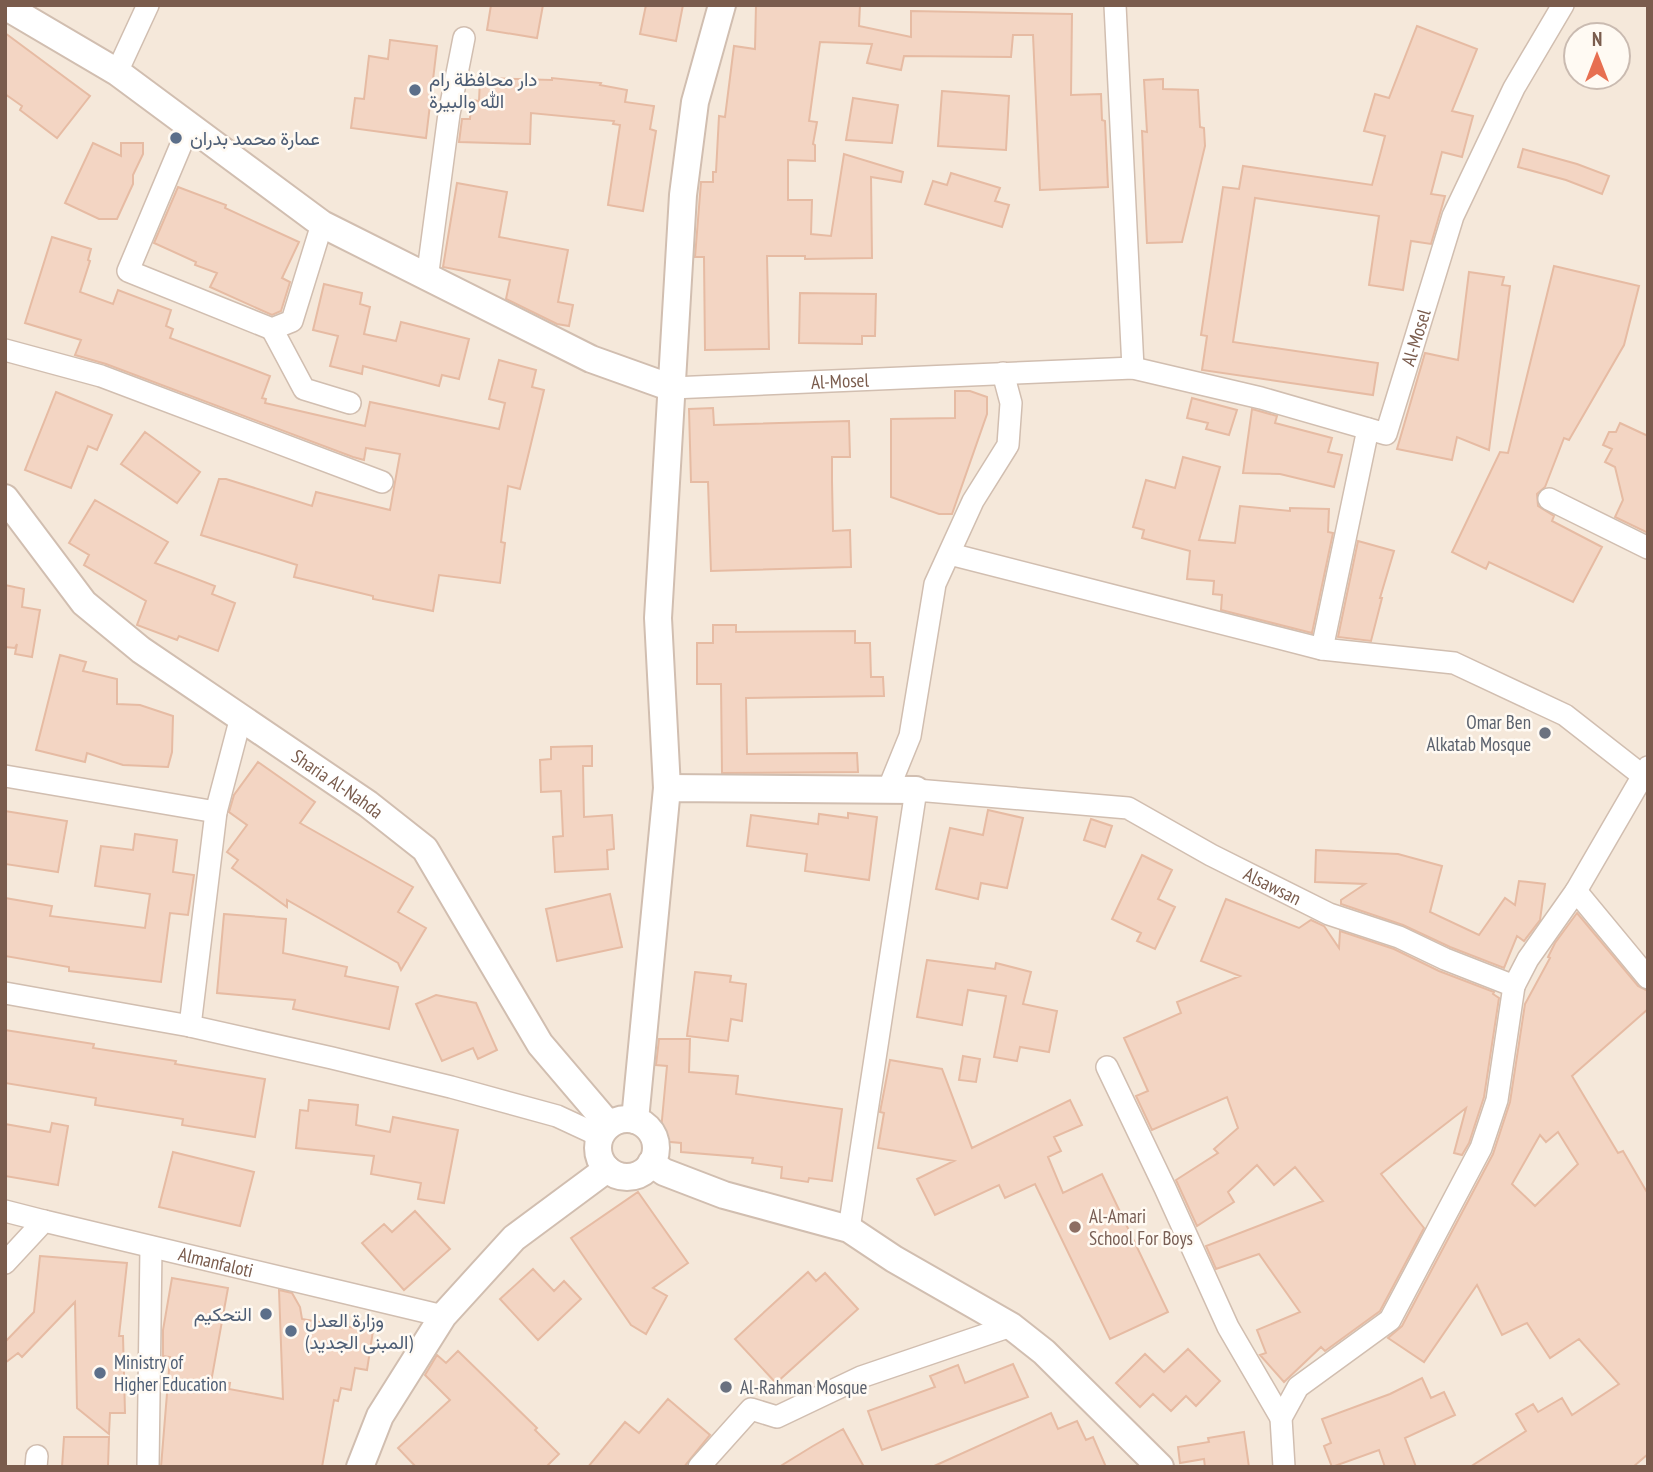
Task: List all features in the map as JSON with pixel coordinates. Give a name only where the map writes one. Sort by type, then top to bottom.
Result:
[{"type":"street","points":[[117,72],[148,5]]},
{"type":"street","points":[[5,993],[190,1026],[451,1087],[557,1116],[615,1127],[650,1130],[654,1138],[655,1155],[651,1163],[636,1175],[626,1177],[607,1169],[598,1154],[615,1127],[667,788],[658,618],[683,195],[695,102],[722,5]]},
{"type":"street","points":[[1115,5],[1133,368]]},
{"type":"street","name":"Al-Mosel","points":[[672,388],[1133,368],[1261,398],[1386,434],[1453,216],[1514,88],[1563,5]]},
{"type":"street","points":[[5,6],[117,72],[322,224],[591,359],[672,388]]},
{"type":"street","points":[[427,279],[449,114],[464,38]]},
{"type":"street","points":[[189,126],[128,271],[272,329],[304,389],[350,403]]},
{"type":"street","points":[[272,329],[292,321],[322,224]]},
{"type":"street","points":[[5,350],[100,376],[383,482]]},
{"type":"street","points":[[888,790],[910,736],[934,584],[973,501],[1008,445],[1012,403],[1003,373]]},
{"type":"street","points":[[1322,649],[1367,429]]},
{"type":"street","name":"Sharia Al-Nahda","points":[[5,498],[84,603],[141,650],[368,804],[425,849],[540,1044],[615,1127]]},
{"type":"street","points":[[1549,499],[1648,548]]},
{"type":"street","points":[[950,554],[1322,649],[1454,663],[1565,715],[1646,772],[1576,891],[1528,959],[1514,986],[1497,1100],[1482,1148],[1390,1320],[1298,1387],[1281,1418]]},
{"type":"street","points":[[190,1026],[216,812],[241,717]]},
{"type":"street","points":[[5,776],[216,812]]},
{"type":"street","points":[[667,788],[916,790],[849,1228]]},
{"type":"street","name":"Alsawsan","points":[[916,790],[1128,808],[1211,855],[1329,914],[1399,937],[1445,959],[1514,986]]},
{"type":"street","points":[[1576,891],[1648,978]]},
{"type":"street","points":[[1107,1067],[1166,1188],[1228,1327],[1281,1418],[1284,1467]]},
{"type":"street","points":[[651,1163],[664,1172],[724,1195],[849,1228],[894,1259],[1010,1326],[1044,1352],[1160,1467]]},
{"type":"street","points":[[360,1467],[380,1416],[443,1316],[514,1238],[607,1169]]},
{"type":"street","name":"Almanfaloti","points":[[5,1211],[443,1316]]},
{"type":"street","points":[[5,1263],[44,1221]]},
{"type":"street","points":[[148,1467],[151,1247]]},
{"type":"street","points":[[699,1467],[751,1409],[777,1417],[861,1377],[1010,1326]]},
{"type":"shaded area","points":[[5,5],[1648,5],[1648,1467],[5,1467]]},
{"type":"building","points":[[491,5],[543,5],[537,38],[487,30]]},
{"type":"building","points":[[646,5],[683,5],[676,41],[640,34]]},
{"type":"building","points":[[756,5],[860,5],[859,26],[911,37],[911,11],[1072,14],[1071,95],[1101,94],[1108,187],[1040,190],[1033,35],[1013,35],[1011,57],[904,56],[901,70],[867,63],[872,44],[820,42],[809,121],[817,122],[813,144],[815,161],[788,160],[788,200],[812,200],[811,234],[831,236],[844,154],[903,172],[901,182],[871,177],[872,258],[805,259],[805,256],[767,256],[769,349],[705,350],[704,257],[695,257],[701,182],[713,182],[713,172],[716,172],[719,116],[725,117],[734,46],[755,49]]},
{"type":"building","points":[[1417,26],[1477,49],[1452,111],[1473,116],[1462,157],[1442,152],[1431,194],[1445,196],[1431,244],[1411,241],[1403,290],[1369,285],[1379,216],[1255,198],[1233,342],[1378,363],[1373,395],[1202,370],[1207,336],[1201,335],[1223,187],[1239,189],[1243,166],[1372,185],[1385,136],[1364,131],[1375,94],[1389,98]]},
{"type":"building","points":[[5,33],[90,96],[57,138],[20,110],[22,106],[5,94]]},
{"type":"building","points":[[390,40],[437,46],[426,138],[351,128],[355,98],[364,99],[369,56],[388,59]]},
{"type":"building","points":[[480,78],[552,78],[601,83],[600,85],[627,90],[625,102],[654,106],[650,129],[656,131],[643,211],[608,205],[620,125],[613,124],[614,121],[531,113],[530,144],[459,142],[462,119],[470,119],[471,100],[479,101]]},
{"type":"building","points":[[1163,79],[1163,89],[1198,90],[1200,127],[1204,128],[1205,146],[1182,242],[1147,243],[1142,131],[1147,132],[1144,80]]},
{"type":"building","points":[[942,91],[1009,96],[1006,150],[938,146]]},
{"type":"building","points":[[853,98],[898,105],[892,143],[846,140]]},
{"type":"building","points":[[93,143],[121,156],[121,143],[143,143],[143,154],[133,175],[133,184],[117,219],[99,219],[65,203]]},
{"type":"building","points":[[1523,149],[1609,176],[1602,194],[1566,180],[1518,167]]},
{"type":"building","points":[[951,173],[1000,188],[995,201],[1009,205],[1002,227],[925,204],[933,181],[947,185]]},
{"type":"building","points":[[457,183],[507,192],[499,237],[568,250],[558,302],[573,305],[569,326],[557,324],[506,299],[510,280],[443,267]]},
{"type":"building","points":[[178,187],[226,205],[225,208],[299,242],[282,278],[290,282],[281,311],[272,315],[210,287],[217,273],[195,265],[196,262],[154,243]]},
{"type":"building","points":[[52,237],[91,249],[80,292],[113,304],[118,290],[171,310],[166,326],[173,329],[170,338],[270,376],[262,398],[266,399],[265,403],[365,426],[370,402],[499,429],[505,403],[489,399],[499,360],[536,370],[532,387],[544,390],[520,489],[508,486],[501,542],[505,543],[500,583],[439,575],[433,611],[373,599],[373,596],[294,577],[297,565],[201,535],[219,479],[312,506],[316,492],[390,510],[400,454],[366,448],[364,460],[353,457],[106,364],[75,355],[81,340],[25,323]]},
{"type":"building","points":[[1554,266],[1639,286],[1624,345],[1569,440],[1564,438],[1545,487],[1537,494],[1538,506],[1554,516],[1552,521],[1602,547],[1573,602],[1489,562],[1486,569],[1452,552],[1500,452],[1508,453]]},
{"type":"building","points":[[1469,272],[1504,277],[1502,285],[1510,286],[1489,450],[1457,437],[1452,460],[1397,449],[1425,353],[1458,360]]},
{"type":"building","points":[[324,284],[362,293],[360,304],[370,307],[364,334],[396,341],[401,322],[469,339],[459,379],[442,375],[439,386],[363,366],[362,374],[330,366],[338,336],[313,330]]},
{"type":"building","points":[[800,293],[876,294],[875,336],[862,336],[862,344],[799,343]]},
{"type":"building","points":[[955,391],[970,391],[987,397],[987,414],[952,514],[939,514],[891,497],[891,419],[955,418]]},
{"type":"building","points":[[56,392],[112,415],[97,450],[88,446],[71,488],[25,470]]},
{"type":"building","points":[[1192,398],[1237,410],[1229,435],[1206,429],[1208,423],[1187,418]]},
{"type":"building","points":[[713,408],[714,425],[849,421],[850,457],[832,457],[832,481],[833,531],[850,530],[851,567],[711,571],[708,482],[691,482],[689,409]]},
{"type":"building","points":[[1252,409],[1277,416],[1275,423],[1332,438],[1328,452],[1342,455],[1334,487],[1280,474],[1243,473]]},
{"type":"building","points":[[1620,423],[1648,436],[1648,533],[1615,517],[1623,500],[1615,467],[1605,462],[1612,449],[1603,445],[1609,432],[1616,432]]},
{"type":"building","points":[[145,432],[200,472],[177,503],[121,464]]},
{"type":"building","points":[[1183,457],[1220,467],[1199,540],[1235,543],[1240,506],[1290,511],[1290,508],[1329,509],[1328,532],[1333,533],[1312,633],[1221,610],[1222,595],[1213,594],[1214,581],[1187,579],[1190,551],[1142,538],[1144,530],[1133,527],[1146,480],[1175,488]]},
{"type":"building","points":[[95,500],[168,542],[155,563],[215,586],[212,594],[235,603],[218,651],[179,636],[177,640],[137,625],[146,601],[84,565],[89,555],[69,543]]},
{"type":"building","points":[[1358,541],[1394,551],[1371,641],[1338,637]]},
{"type":"building","points":[[5,585],[24,589],[22,607],[40,610],[32,657],[15,654],[17,644],[15,648],[5,647]]},
{"type":"building","points":[[713,625],[736,625],[736,632],[855,631],[855,643],[870,643],[871,677],[883,677],[884,696],[746,698],[747,754],[857,753],[858,772],[722,773],[721,684],[697,684],[697,643],[713,643]]},
{"type":"building","points":[[60,655],[86,662],[83,671],[117,679],[117,704],[140,705],[173,716],[172,752],[168,767],[123,765],[87,753],[85,762],[36,750]]},
{"type":"building","points":[[592,746],[592,766],[583,766],[584,817],[612,815],[614,849],[607,850],[608,869],[555,872],[553,837],[563,836],[561,791],[541,792],[540,760],[551,759],[551,747]]},
{"type":"building","points":[[258,762],[315,802],[300,823],[413,887],[398,912],[426,928],[401,970],[398,963],[287,900],[287,907],[232,868],[238,860],[227,852],[247,825],[229,812],[234,795]]},
{"type":"building","points":[[988,810],[1023,818],[1007,888],[981,883],[978,899],[936,889],[950,828],[983,835]]},
{"type":"building","points":[[5,811],[67,821],[58,872],[5,864]]},
{"type":"building","points":[[848,813],[877,817],[869,880],[805,871],[807,854],[747,846],[751,815],[818,824],[819,814],[848,818]]},
{"type":"building","points":[[1091,819],[1112,826],[1105,847],[1084,840]]},
{"type":"building","points":[[135,834],[177,840],[173,872],[194,875],[188,915],[170,913],[161,982],[69,971],[69,967],[5,956],[5,898],[52,906],[50,916],[145,928],[150,894],[95,886],[101,846],[133,850]]},
{"type":"building","points":[[1316,850],[1398,854],[1442,866],[1430,912],[1479,935],[1505,898],[1515,905],[1519,881],[1545,884],[1540,920],[1524,941],[1517,936],[1504,968],[1403,925],[1341,904],[1341,900],[1365,884],[1315,882]]},
{"type":"building","points":[[1142,855],[1172,870],[1158,899],[1175,907],[1155,949],[1137,941],[1141,933],[1112,919]]},
{"type":"building","points":[[610,894],[622,947],[557,961],[546,909]]},
{"type":"building","points":[[1226,899],[1299,928],[1311,920],[1324,926],[1339,948],[1340,931],[1394,949],[1439,971],[1494,992],[1499,998],[1484,1097],[1469,1143],[1462,1155],[1454,1153],[1466,1108],[1381,1174],[1424,1228],[1380,1311],[1325,1351],[1321,1347],[1284,1382],[1260,1355],[1266,1353],[1257,1330],[1300,1312],[1259,1254],[1216,1269],[1206,1246],[1323,1201],[1295,1167],[1274,1185],[1257,1165],[1228,1192],[1234,1202],[1197,1226],[1176,1180],[1218,1153],[1214,1149],[1238,1128],[1227,1097],[1152,1130],[1136,1096],[1148,1091],[1124,1038],[1181,1013],[1177,1002],[1240,976],[1201,961]]},
{"type":"building","points":[[1577,913],[1638,986],[1648,991],[1648,1009],[1572,1076],[1618,1153],[1623,1151],[1648,1194],[1648,1454],[1633,1467],[1470,1467],[1526,1431],[1516,1414],[1533,1404],[1538,1412],[1562,1398],[1572,1415],[1619,1384],[1579,1339],[1550,1358],[1527,1323],[1502,1335],[1477,1285],[1424,1362],[1388,1338],[1402,1326],[1493,1154],[1510,1102],[1525,1004],[1550,958],[1548,957]],"holes":[[[1558,1132],[1578,1164],[1535,1206],[1512,1184],[1540,1135],[1546,1142]]]},
{"type":"building","points":[[224,914],[286,919],[283,953],[347,967],[345,976],[398,987],[389,1029],[293,1009],[295,1000],[217,993]]},
{"type":"building","points":[[927,960],[995,969],[996,963],[1031,972],[1023,1004],[1057,1011],[1049,1052],[1020,1047],[1017,1061],[994,1057],[1006,996],[968,990],[962,1025],[917,1017]]},
{"type":"building","points":[[695,972],[731,976],[730,982],[746,984],[742,1021],[731,1019],[728,1041],[687,1036]]},
{"type":"building","points":[[436,995],[476,1003],[497,1050],[478,1059],[473,1048],[442,1061],[416,1004]]},
{"type":"building","points":[[5,1030],[94,1044],[93,1048],[265,1079],[255,1137],[182,1125],[183,1119],[95,1105],[96,1098],[5,1083]]},
{"type":"building","points":[[659,1039],[690,1039],[689,1072],[738,1076],[736,1094],[842,1109],[832,1181],[809,1178],[808,1182],[781,1178],[782,1167],[752,1163],[753,1158],[681,1152],[681,1143],[660,1141],[667,1066],[656,1065]]},
{"type":"building","points":[[963,1056],[980,1059],[976,1082],[959,1080]]},
{"type":"building","points":[[890,1060],[942,1069],[972,1148],[1070,1100],[1082,1125],[1054,1137],[1061,1151],[1048,1157],[1063,1193],[1102,1174],[1168,1312],[1110,1339],[1035,1184],[1005,1198],[999,1185],[935,1215],[917,1179],[954,1161],[878,1148],[884,1113],[880,1112]]},
{"type":"building","points":[[309,1100],[358,1105],[356,1125],[390,1132],[393,1117],[458,1130],[444,1203],[418,1199],[421,1183],[371,1174],[374,1156],[296,1148],[300,1110],[308,1111]]},
{"type":"building","points":[[52,1123],[68,1126],[58,1185],[5,1176],[5,1124],[50,1132]]},
{"type":"building","points":[[173,1152],[254,1172],[240,1226],[159,1207]]},
{"type":"building","points":[[638,1192],[688,1263],[653,1288],[667,1296],[646,1334],[631,1325],[571,1238]]},
{"type":"building","points":[[415,1211],[450,1249],[404,1290],[362,1243],[384,1224],[392,1232]]},
{"type":"building","points":[[40,1256],[127,1263],[119,1336],[123,1336],[125,1413],[110,1413],[109,1434],[77,1408],[75,1302],[22,1357],[18,1353],[5,1363],[5,1342],[34,1312]]},
{"type":"building","points":[[533,1269],[554,1291],[564,1281],[581,1299],[538,1340],[500,1299]]},
{"type":"building","points":[[808,1272],[816,1281],[825,1273],[858,1309],[776,1383],[735,1339]]},
{"type":"building","points":[[172,1278],[228,1288],[211,1382],[230,1383],[229,1389],[283,1399],[279,1290],[292,1293],[300,1307],[302,1319],[373,1331],[367,1370],[355,1368],[351,1390],[341,1388],[338,1401],[334,1400],[322,1467],[161,1467],[170,1357],[163,1356],[163,1330]]},
{"type":"building","points":[[1188,1349],[1220,1381],[1196,1406],[1186,1396],[1171,1411],[1153,1394],[1140,1407],[1116,1383],[1145,1354],[1164,1372]]},
{"type":"building","points":[[458,1351],[537,1428],[535,1430],[559,1454],[546,1467],[416,1467],[398,1448],[450,1400],[425,1375],[437,1355],[446,1363]]},
{"type":"building","points":[[1013,1364],[1028,1397],[882,1450],[868,1411],[935,1387],[930,1376],[958,1365],[965,1383]]},
{"type":"building","points":[[1422,1378],[1431,1398],[1444,1392],[1455,1415],[1405,1438],[1416,1467],[1385,1467],[1379,1450],[1332,1467],[1324,1446],[1331,1443],[1322,1419],[1390,1394]]},
{"type":"building","points":[[668,1399],[710,1435],[684,1467],[588,1467],[625,1422],[639,1433]]},
{"type":"building","points":[[1051,1413],[1058,1429],[1077,1421],[1086,1440],[1093,1437],[1106,1467],[932,1467]]},
{"type":"building","points":[[843,1429],[864,1467],[779,1467],[813,1446]]},
{"type":"building","points":[[1244,1432],[1249,1467],[1205,1467],[1204,1459],[1180,1463],[1178,1447],[1209,1442],[1208,1438]]},
{"type":"building","points":[[64,1437],[109,1437],[108,1467],[62,1467]]},
{"type":"place","name":"دار محافظة رام الله والبيرة","points":[[415,90]]},
{"type":"place","name":"عمارة محمد بدران","points":[[176,138]]},
{"type":"place","name":"Omar Ben Alkatab Mosque","points":[[1545,733]]},
{"type":"place","name":"Al-Amari School For Boys","points":[[1075,1227]]},
{"type":"place","name":"التحكيم","points":[[266,1314]]},
{"type":"place","name":"وزارة العدل (المبنى الجديد)","points":[[291,1331]]},
{"type":"place","name":"Ministry of Higher Education","points":[[100,1373]]},
{"type":"place","name":"Al-Rahman Mosque","points":[[726,1387]]}]
